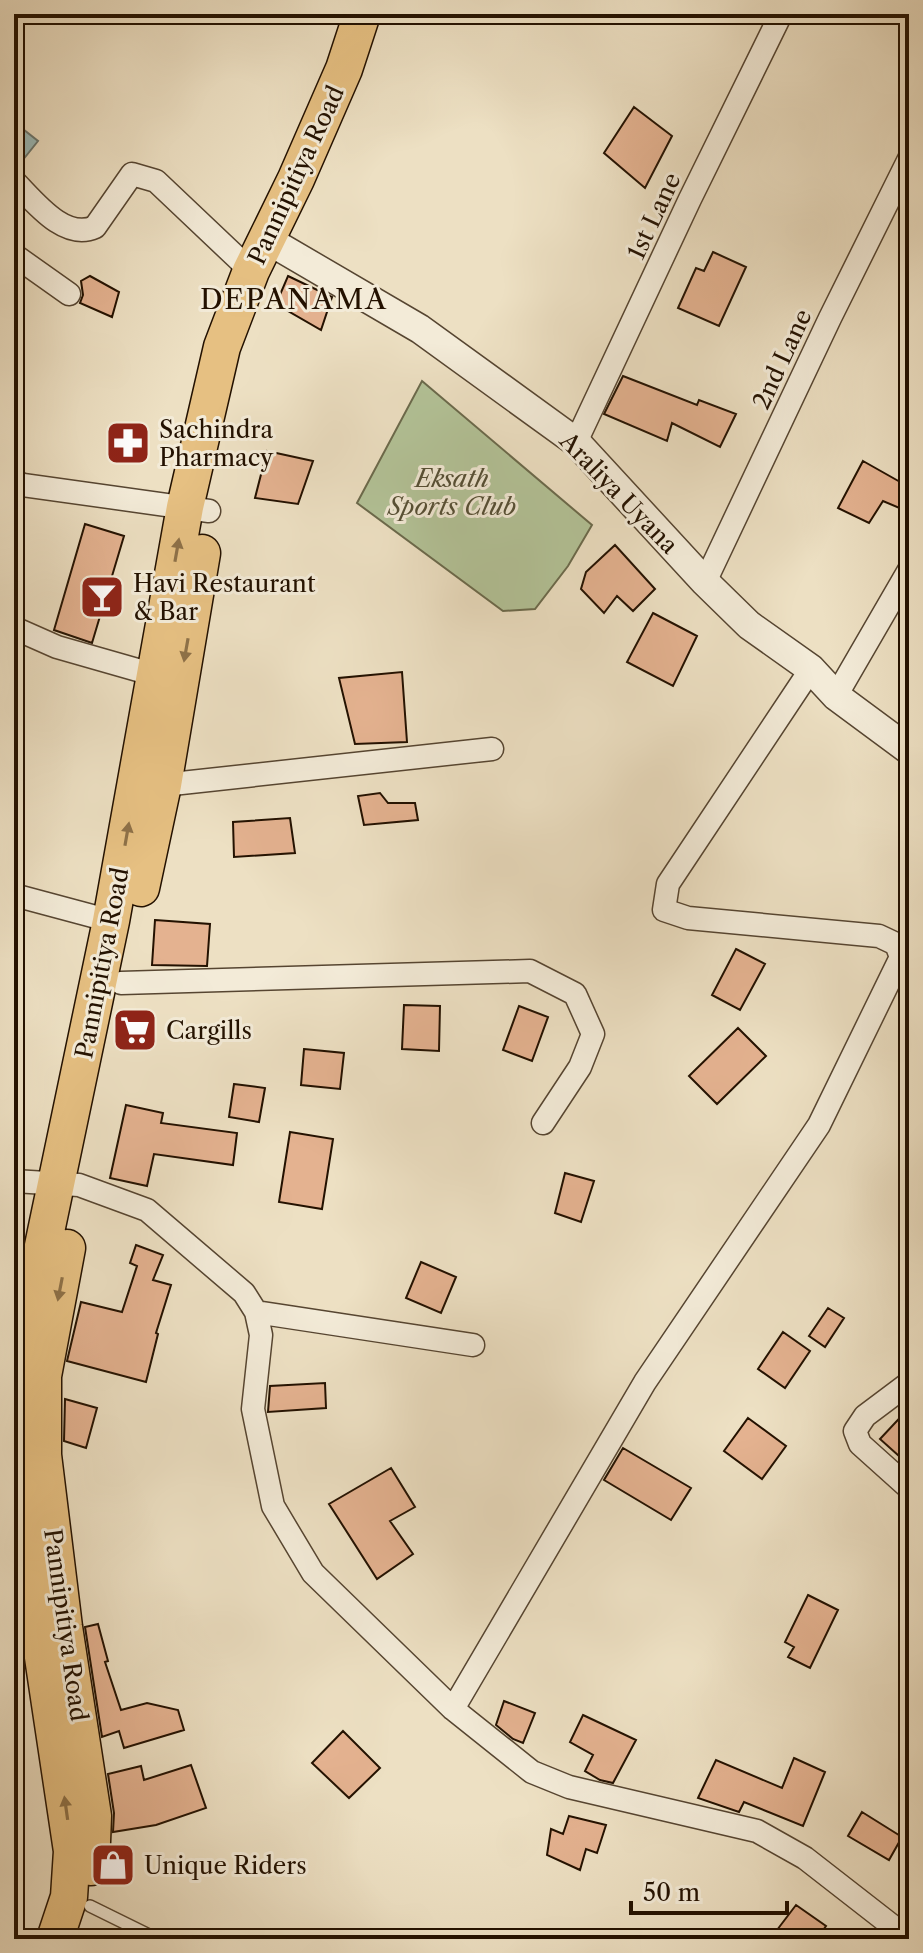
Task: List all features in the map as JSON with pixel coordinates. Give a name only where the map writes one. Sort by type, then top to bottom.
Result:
[{"type":"main road","name":"Pannipitiya Road","points":[[84,1922],[93,1816],[64,1627],[43,1455],[43,1376],[68,1184],[155,675],[197,509],[244,353],[268,253],[344,69],[362,14]]},
{"type":"main road","name":"Pannipitiya Road","points":[[268,253],[318,187],[366,76],[386,14]]},
{"type":"main road","name":"Pannipitiya Road","points":[[55,1939],[69,1897],[72,1851],[27,1635],[19,1531],[16,1408],[30,1308],[68,1184],[121,983],[163,785],[197,509]]},
{"type":"street","name":"1st Lane","points":[[576,442],[781,14]]},
{"type":"street","name":"2nd Lane","points":[[705,582],[909,159]]},
{"type":"street","points":[[14,181],[57,223],[86,231],[95,227],[132,174],[156,181],[268,253]]},
{"type":"street","name":"Araliya Uyana","points":[[268,253],[420,329],[576,442],[705,582],[749,625],[811,669],[836,696],[909,750]]},
{"type":"street","points":[[14,255],[69,294]]},
{"type":"street","points":[[14,481],[23,485],[197,509]]},
{"type":"street","points":[[836,696],[909,570]]},
{"type":"street","points":[[14,628],[57,647],[155,675]]},
{"type":"street","points":[[453,1709],[645,1382],[819,1125],[901,957],[896,944],[879,936],[688,918],[664,910],[668,884],[811,669]]},
{"type":"street","points":[[163,785],[492,749]]},
{"type":"street","points":[[14,895],[111,921]]},
{"type":"street","points":[[121,983],[530,971],[575,994],[593,1034],[580,1067],[543,1123]]},
{"type":"street","points":[[14,1181],[68,1184],[147,1210],[244,1293],[256,1312],[261,1335],[253,1409],[273,1506],[313,1573],[453,1709],[532,1772],[569,1787],[757,1831],[805,1858],[909,1939]]},
{"type":"street","points":[[256,1312],[473,1345]]},
{"type":"street","points":[[909,1383],[865,1416],[855,1431],[860,1444],[909,1488]]},
{"type":"lane","points":[[84,1922],[157,1939]]},
{"type":"green space","name":"Eksath Sports Club","points":[[422,381],[592,525],[568,566],[535,609],[503,611],[357,503]]},
{"type":"water","points":[[14,122],[38,141],[14,171]]},
{"type":"building","points":[[634,107],[672,136],[645,188],[604,153]]},
{"type":"building","points":[[713,252],[746,267],[719,326],[678,308],[696,268],[704,271]]},
{"type":"building","points":[[90,276],[119,292],[112,317],[80,303],[83,295],[81,281]]},
{"type":"building","points":[[288,276],[332,297],[321,330],[276,304]]},
{"type":"building","points":[[623,376],[697,405],[699,400],[736,414],[720,447],[672,423],[667,441],[604,414]]},
{"type":"building","points":[[267,451],[313,461],[298,504],[255,498]]},
{"type":"building","points":[[863,461],[909,487],[909,512],[883,501],[869,523],[838,508]]},
{"type":"building","points":[[85,524],[124,536],[92,643],[54,630]]},
{"type":"building","points":[[615,545],[655,589],[633,611],[617,596],[604,613],[581,589],[586,572]]},
{"type":"building","points":[[653,613],[697,636],[673,686],[627,662]]},
{"type":"building","points":[[402,672],[407,742],[355,744],[339,678]]},
{"type":"building","points":[[380,793],[388,803],[415,803],[418,820],[364,825],[358,796]]},
{"type":"building","points":[[290,818],[295,853],[234,857],[233,822]]},
{"type":"building","points":[[155,920],[210,924],[207,966],[152,965]]},
{"type":"building","points":[[736,949],[765,964],[740,1010],[712,995]]},
{"type":"building","points":[[404,1005],[440,1006],[439,1051],[402,1049]]},
{"type":"building","points":[[519,1006],[548,1017],[532,1061],[503,1050]]},
{"type":"building","points":[[738,1028],[766,1056],[717,1104],[689,1076]]},
{"type":"building","points":[[304,1049],[344,1053],[340,1089],[301,1085]]},
{"type":"building","points":[[234,1084],[265,1088],[259,1122],[229,1117]]},
{"type":"building","points":[[126,1105],[163,1113],[161,1123],[237,1133],[233,1165],[154,1154],[147,1186],[110,1178]]},
{"type":"building","points":[[290,1132],[333,1139],[322,1209],[279,1202]]},
{"type":"building","points":[[565,1173],[594,1181],[581,1222],[555,1213]]},
{"type":"building","points":[[136,1245],[163,1255],[153,1280],[171,1285],[156,1333],[146,1382],[67,1361],[81,1302],[122,1312],[137,1266],[130,1263]]},
{"type":"building","points":[[421,1262],[456,1277],[441,1313],[406,1298]]},
{"type":"building","points":[[828,1308],[844,1318],[825,1347],[809,1336]]},
{"type":"building","points":[[783,1332],[810,1351],[785,1388],[758,1369]]},
{"type":"building","points":[[325,1383],[326,1408],[268,1412],[270,1386]]},
{"type":"building","points":[[65,1399],[97,1408],[86,1448],[64,1441]]},
{"type":"building","points":[[909,1408],[909,1465],[880,1439]]},
{"type":"building","points":[[748,1418],[786,1446],[762,1479],[724,1451]]},
{"type":"building","points":[[623,1448],[691,1488],[671,1520],[604,1480]]},
{"type":"building","points":[[391,1468],[415,1507],[390,1521],[413,1554],[377,1579],[329,1504]]},
{"type":"building","points":[[808,1595],[838,1610],[810,1668],[788,1657],[794,1647],[785,1642]]},
{"type":"building","points":[[98,1624],[108,1661],[105,1662],[121,1710],[147,1703],[178,1710],[184,1730],[124,1748],[119,1731],[102,1737],[85,1627]]},
{"type":"building","points":[[504,1701],[535,1713],[523,1743],[496,1725]]},
{"type":"building","points":[[583,1715],[636,1740],[613,1783],[585,1771],[593,1755],[570,1742]]},
{"type":"building","points":[[343,1731],[380,1768],[349,1798],[312,1763]]},
{"type":"building","points":[[794,1758],[825,1772],[803,1826],[744,1802],[739,1812],[698,1798],[716,1760],[782,1788]]},
{"type":"building","points":[[191,1765],[206,1808],[156,1825],[113,1832],[114,1813],[108,1774],[141,1766],[144,1780]]},
{"type":"building","points":[[862,1812],[902,1837],[889,1860],[848,1836]]},
{"type":"building","points":[[569,1816],[606,1825],[597,1853],[586,1849],[580,1870],[547,1855],[551,1829],[563,1834]]},
{"type":"building","points":[[796,1905],[826,1926],[817,1939],[787,1939],[777,1930]]},
{"type":"place","name":"Sachindra Pharmacy","points":[[128,443]]},
{"type":"place","name":"Havi Restaurant & Bar","points":[[102,597]]},
{"type":"place","name":"Cargills","points":[[135,1030]]},
{"type":"place","name":"Unique Riders","points":[[113,1865]]},
{"type":"district","name":"DEPANAMA","points":[[294,299]]}]
